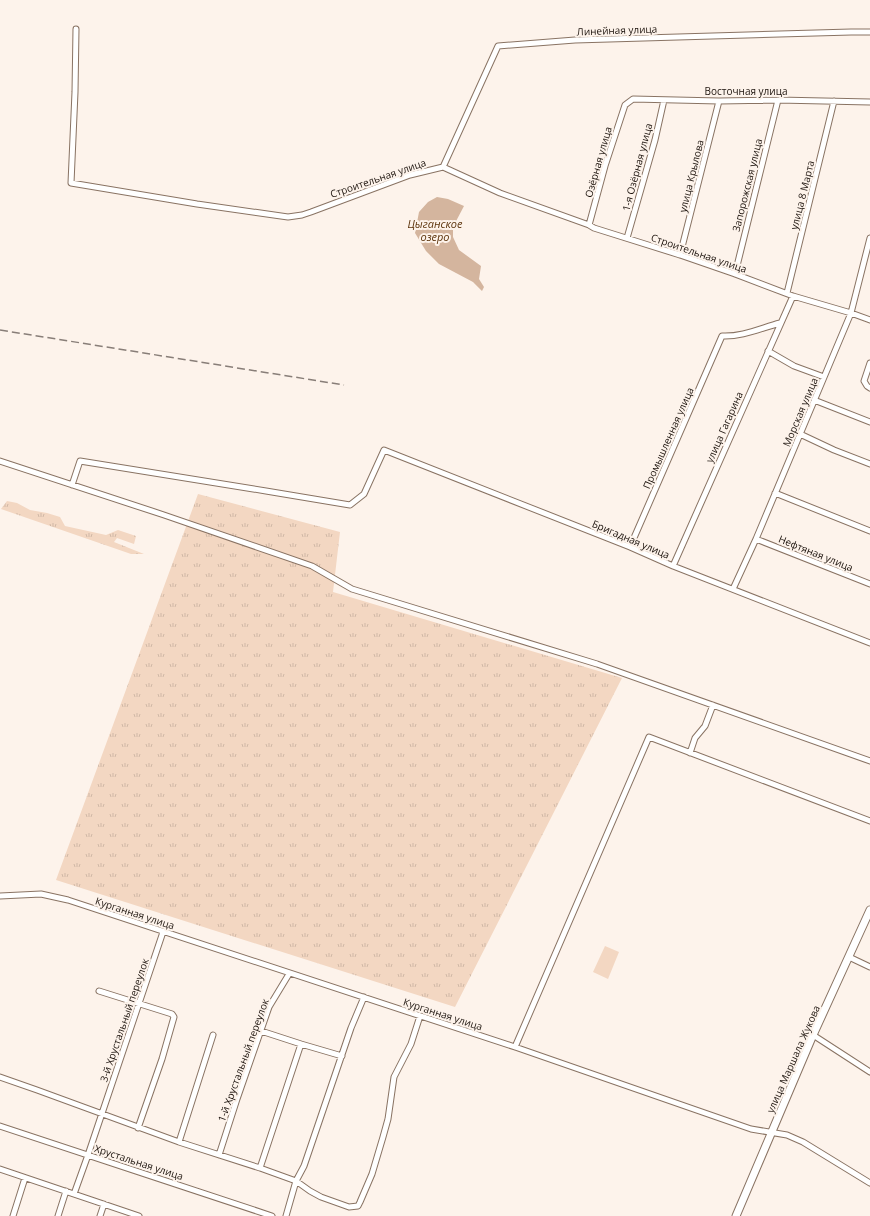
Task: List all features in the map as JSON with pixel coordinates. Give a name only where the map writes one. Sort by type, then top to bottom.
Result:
[{"type":"main road","name":"улица Маршала Жукова","points":[[736,1216],[813,1036],[870,910]]},
{"type":"street","name":"Строительная улица","points":[[76,29],[76,92],[71,183],[197,204],[288,216],[311,212],[410,175],[443,167],[500,193],[594,228],[680,255],[792,296],[870,320]]},
{"type":"street","name":"Линейная улица","points":[[443,167],[498,46],[583,40],[870,32]]},
{"type":"street","name":"Восточная улица","points":[[625,104],[633,99],[870,102]]},
{"type":"street","name":"1-я Озёрная улица","points":[[627,238],[655,140],[664,100]]},
{"type":"street","name":"Запорожская улица","points":[[735,274],[778,100]]},
{"type":"street","name":"улица Крылова","points":[[680,255],[719,101]]},
{"type":"street","name":"улица 8 Марта","points":[[787,293],[834,101]]},
{"type":"street","name":"Озёрная улица","points":[[589,225],[605,166],[625,104]]},
{"type":"street","name":"Морская улица","points":[[733,589],[756,539],[851,313],[870,238]]},
{"type":"street","name":"улица Гагарина","points":[[673,566],[792,296]]},
{"type":"street","name":"Промышленная улица","points":[[630,547],[722,336],[740,335],[780,323]]},
{"type":"street","points":[[768,351],[794,366],[824,377]]},
{"type":"street","points":[[870,363],[864,381],[870,388]]},
{"type":"street","points":[[814,400],[870,422]]},
{"type":"street","points":[[800,434],[834,450],[870,464]]},
{"type":"street","name":"Бригадная улица","points":[[72,485],[80,461],[266,490],[350,505],[364,494],[384,450],[870,643]]},
{"type":"street","points":[[0,461],[312,566],[352,589],[597,664],[870,761]]},
{"type":"street","points":[[775,493],[870,531]]},
{"type":"street","name":"Нефтяная улица","points":[[756,539],[870,584]]},
{"type":"street","points":[[690,753],[695,738],[705,726],[713,705]]},
{"type":"street","points":[[515,1047],[649,737],[870,821]]},
{"type":"street","name":"Курганная улица","points":[[0,896],[41,894],[68,900],[289,974],[515,1047],[751,1129],[787,1136],[803,1142],[870,1183]]},
{"type":"street","name":"3-й Хрустальный переулок","points":[[74,1194],[163,932]]},
{"type":"street","points":[[849,957],[870,967]]},
{"type":"street","name":"1-й Хрустальный переулок","points":[[219,1155],[269,1007],[289,974]]},
{"type":"street","points":[[99,991],[172,1014],[174,1017],[162,1059],[138,1128]]},
{"type":"street","points":[[286,1216],[296,1181],[304,1166],[351,1028],[364,997]]},
{"type":"street","points":[[0,1077],[138,1128],[296,1181],[321,1197],[349,1207],[358,1206],[372,1174],[383,1137],[388,1119],[394,1077],[411,1044],[420,1016]]},
{"type":"street","points":[[261,1031],[342,1056]]},
{"type":"street","points":[[179,1142],[213,1035]]},
{"type":"street","points":[[813,1036],[870,1072]]},
{"type":"street","points":[[260,1168],[301,1044]]},
{"type":"street","name":"Хрустальная улица","points":[[0,1126],[272,1216]]},
{"type":"street","points":[[0,1169],[139,1216]]},
{"type":"street","points":[[13,1216],[25,1178]]},
{"type":"street","points":[[58,1216],[66,1191]]},
{"type":"street","points":[[100,1216],[104,1204]]},
{"type":"green space","points":[[198,494],[340,532],[333,592],[622,678],[455,1007],[56,880]]},
{"type":"green space","points":[[7,501],[17,503],[30,510],[60,517],[65,526],[106,535],[118,530],[136,536],[134,544],[117,538],[114,542],[144,554],[131,554],[1,509]]},
{"type":"green space","points":[[605,946],[619,952],[608,979],[593,972]]},
{"type":"water","name":"Цыганское озеро","points":[[437,197],[448,199],[464,206],[453,227],[453,237],[459,250],[481,266],[479,279],[484,287],[482,291],[473,282],[439,264],[426,251],[415,233],[419,212],[428,202]]},
{"type":"railway","points":[[0,330],[344,385]]}]
